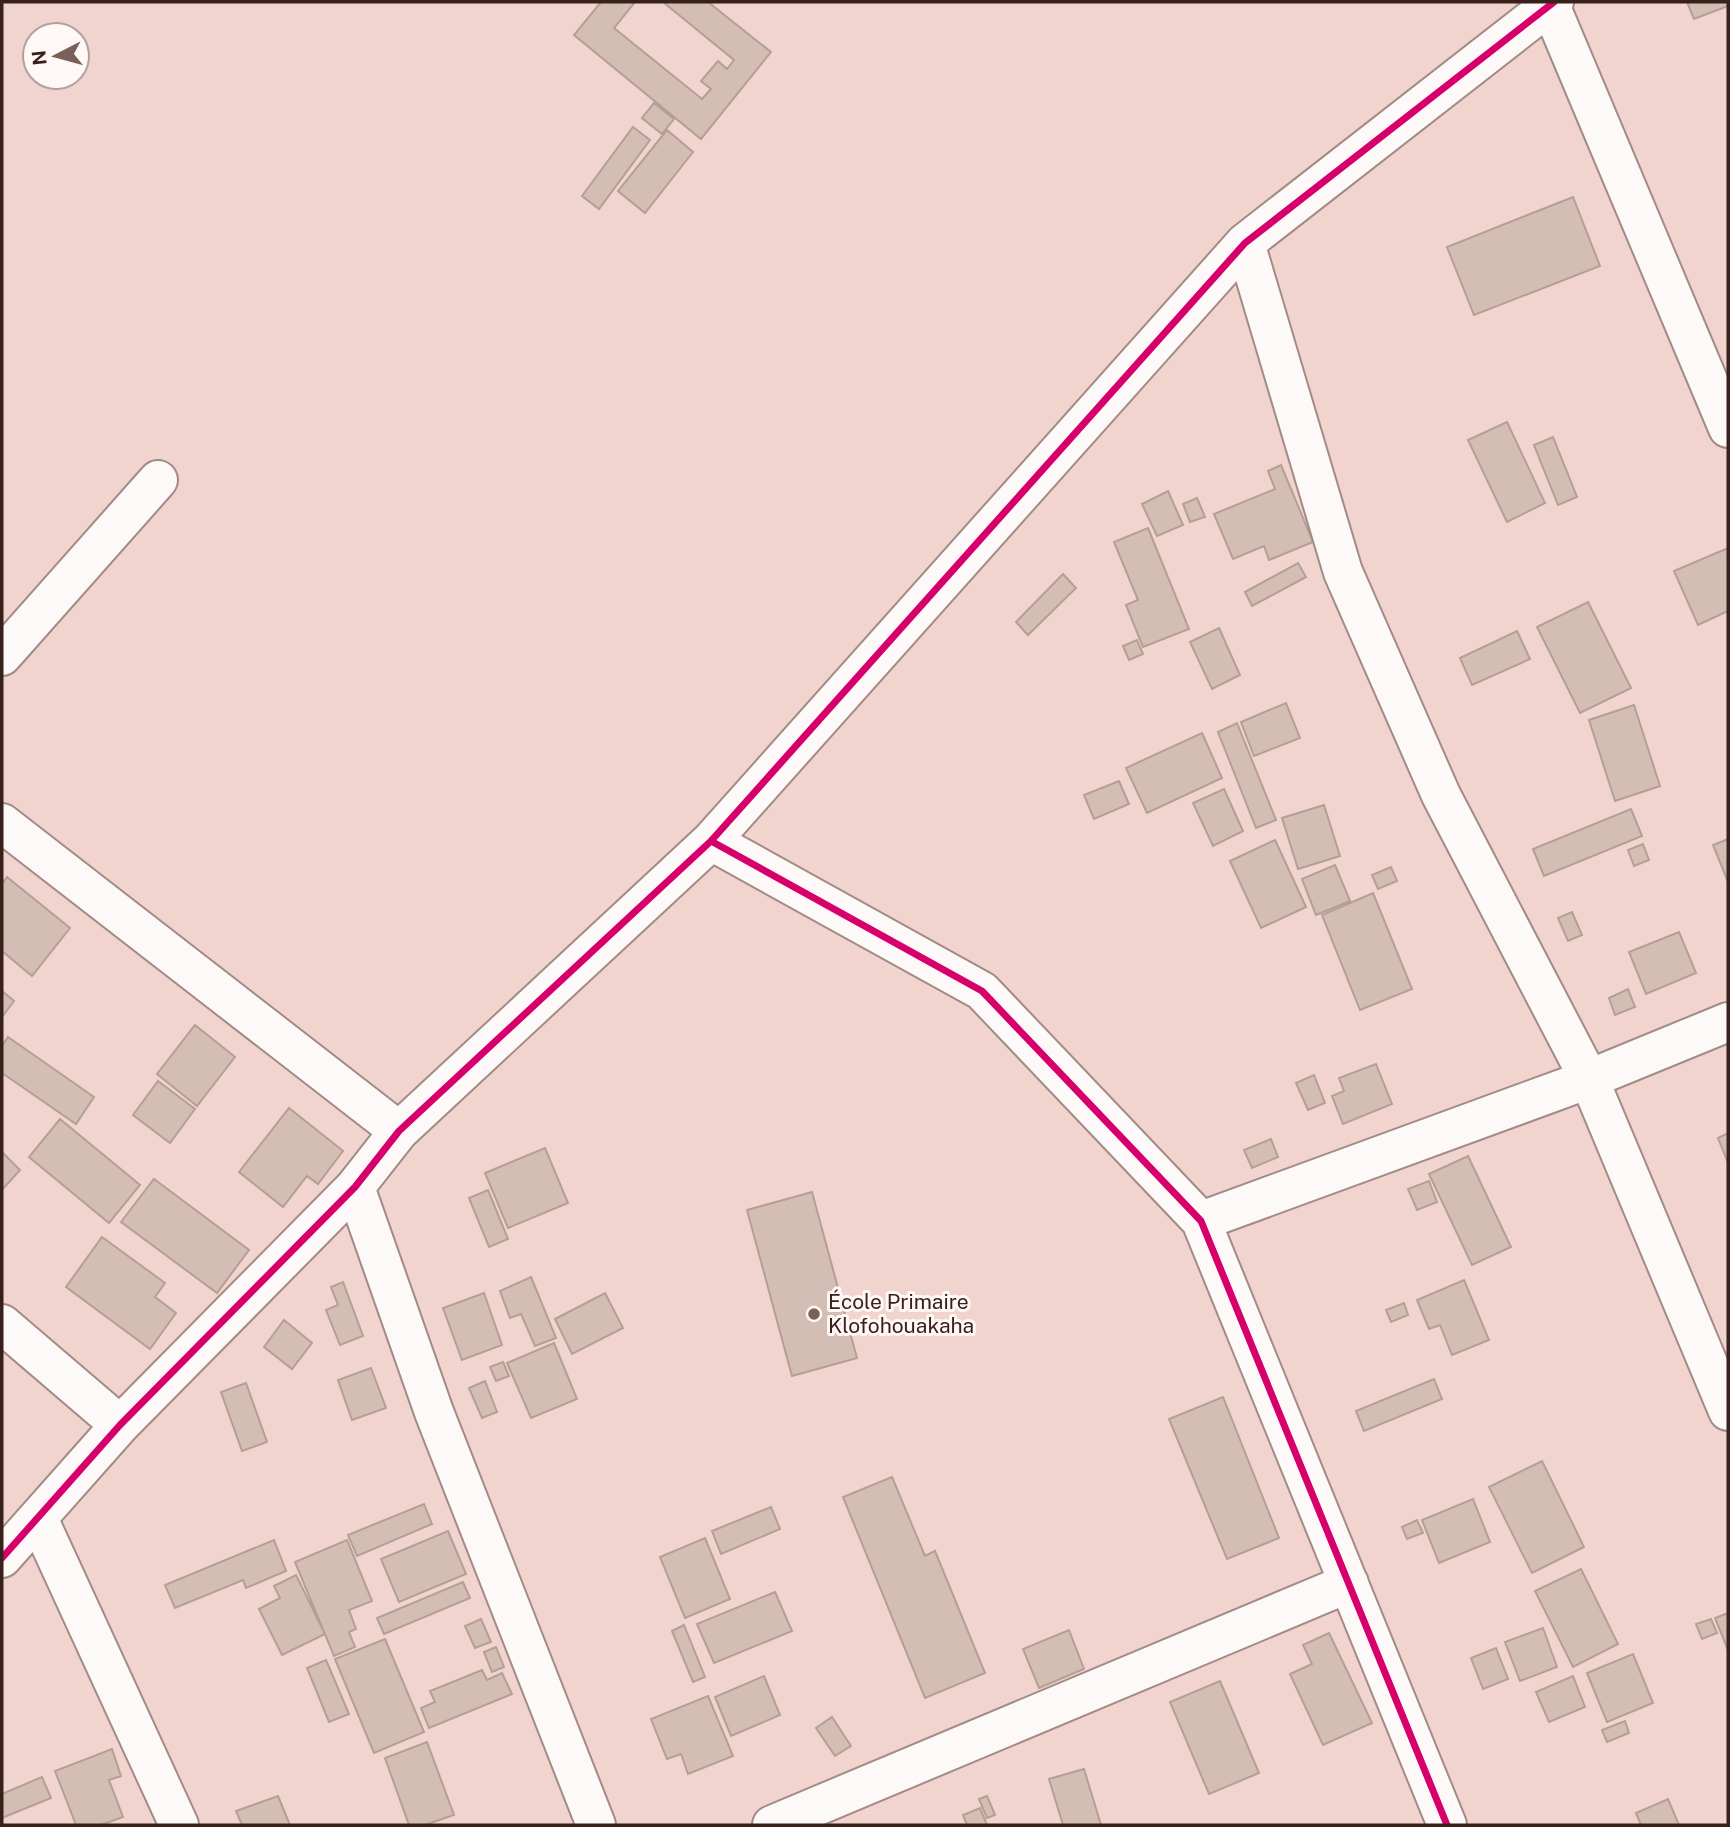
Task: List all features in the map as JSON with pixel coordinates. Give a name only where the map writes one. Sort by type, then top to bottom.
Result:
[{"type":"street","points":[[2,1558],[120,1424],[355,1187],[399,1131],[711,841],[1245,243],[1552,3],[1728,428]]},
{"type":"street","points":[[1245,243],[1343,572],[1441,795],[1589,1079],[1728,1411]]},
{"type":"street","points":[[2,656],[158,481]]},
{"type":"street","points":[[2,823],[399,1131]]},
{"type":"street","points":[[711,841],[982,991],[1201,1221],[1447,1825]]},
{"type":"street","points":[[1201,1221],[1589,1079],[1728,1021]]},
{"type":"street","points":[[355,1187],[434,1412],[596,1825]]},
{"type":"street","points":[[2,1324],[120,1424]]},
{"type":"street","points":[[38,1518],[179,1825]]},
{"type":"street","points":[[772,1825],[1349,1583]]},
{"type":"building","points":[[601,2],[635,2],[614,28],[702,99],[711,89],[701,81],[718,61],[727,69],[734,60],[663,2],[708,2],[771,52],[701,139],[574,35]]},
{"type":"building","points":[[1687,2],[1728,2],[1728,6],[1694,19]]},
{"type":"building","points":[[654,103],[674,119],[662,134],[642,118]]},
{"type":"building","points":[[633,127],[650,140],[599,209],[582,196]]},
{"type":"building","points":[[667,130],[693,152],[645,213],[618,191]]},
{"type":"building","points":[[1573,197],[1600,266],[1474,315],[1447,247]]},
{"type":"building","points":[[1507,422],[1545,503],[1507,522],[1468,440]]},
{"type":"building","points":[[1553,437],[1577,497],[1558,505],[1534,445]]},
{"type":"building","points":[[1281,465],[1313,542],[1269,560],[1264,546],[1233,559],[1214,514],[1275,489],[1268,471]]},
{"type":"building","points":[[1168,491],[1183,525],[1157,536],[1142,504]]},
{"type":"building","points":[[1197,498],[1205,517],[1190,522],[1183,504]]},
{"type":"building","points":[[1148,528],[1189,629],[1143,647],[1126,605],[1138,600],[1114,542]]},
{"type":"building","points":[[1728,548],[1728,611],[1698,625],[1674,571]]},
{"type":"building","points":[[1298,563],[1306,577],[1252,606],[1245,592]]},
{"type":"building","points":[[1063,574],[1076,588],[1028,635],[1016,622]]},
{"type":"building","points":[[1588,602],[1631,688],[1580,713],[1537,627]]},
{"type":"building","points":[[1219,628],[1240,675],[1212,689],[1190,642]]},
{"type":"building","points":[[1517,631],[1530,659],[1472,685],[1460,658]]},
{"type":"building","points":[[1137,640],[1143,654],[1129,660],[1123,646]]},
{"type":"building","points":[[1286,703],[1300,738],[1254,756],[1241,722]]},
{"type":"building","points":[[1634,705],[1660,786],[1615,801],[1589,720]]},
{"type":"building","points":[[1237,723],[1276,820],[1256,828],[1218,732]]},
{"type":"building","points":[[1202,733],[1222,778],[1147,813],[1126,768]]},
{"type":"building","points":[[1119,781],[1129,804],[1094,819],[1084,795]]},
{"type":"building","points":[[1224,789],[1243,831],[1213,846],[1193,803]]},
{"type":"building","points":[[1324,805],[1340,856],[1298,869],[1282,818]]},
{"type":"building","points":[[1631,809],[1642,836],[1544,876],[1533,849]]},
{"type":"building","points":[[1728,839],[1728,882],[1713,845]]},
{"type":"building","points":[[1275,840],[1306,907],[1261,928],[1230,861]]},
{"type":"building","points":[[1643,844],[1649,860],[1634,866],[1628,850]]},
{"type":"building","points":[[1335,865],[1350,901],[1316,915],[1302,879]]},
{"type":"building","points":[[1391,867],[1397,881],[1378,889],[1372,875]]},
{"type":"building","points":[[7,877],[70,928],[32,976],[2,951],[2,884]]},
{"type":"building","points":[[1373,893],[1412,989],[1360,1010],[1322,915]]},
{"type":"building","points":[[1572,912],[1582,935],[1568,941],[1558,918]]},
{"type":"building","points":[[1679,932],[1696,973],[1646,994],[1629,952]]},
{"type":"building","points":[[1628,989],[1635,1007],[1615,1015],[1609,998]]},
{"type":"building","points":[[2,991],[14,1001],[2,1017]]},
{"type":"building","points":[[195,1025],[235,1057],[197,1106],[157,1074]]},
{"type":"building","points":[[8,1037],[94,1097],[76,1124],[2,1073],[2,1046]]},
{"type":"building","points":[[1376,1064],[1392,1104],[1343,1124],[1332,1096],[1344,1091],[1339,1078]]},
{"type":"building","points":[[1314,1075],[1325,1103],[1308,1110],[1296,1083]]},
{"type":"building","points":[[158,1081],[195,1109],[170,1143],[133,1115]]},
{"type":"building","points":[[289,1108],[343,1151],[318,1184],[307,1176],[283,1207],[239,1172]]},
{"type":"building","points":[[60,1119],[140,1185],[109,1223],[29,1157]]},
{"type":"building","points":[[1728,1133],[1728,1163],[1718,1138]]},
{"type":"building","points":[[1271,1139],[1278,1157],[1252,1168],[1244,1150]]},
{"type":"building","points":[[545,1148],[568,1203],[508,1228],[485,1173]]},
{"type":"building","points":[[2,1152],[20,1170],[2,1190]]},
{"type":"building","points":[[1468,1156],[1511,1247],[1472,1265],[1429,1174]]},
{"type":"building","points":[[154,1179],[249,1250],[217,1293],[121,1222]]},
{"type":"building","points":[[1429,1181],[1437,1202],[1417,1210],[1408,1189]]},
{"type":"building","points":[[488,1190],[508,1239],[489,1247],[469,1198]]},
{"type":"building","points":[[812,1192],[857,1358],[792,1376],[747,1210]]},
{"type":"building","points":[[102,1237],[165,1283],[155,1297],[176,1313],[150,1349],[66,1287]]},
{"type":"building","points":[[531,1277],[556,1338],[535,1346],[521,1314],[510,1318],[500,1291]]},
{"type":"building","points":[[1464,1280],[1489,1340],[1452,1355],[1440,1325],[1429,1329],[1417,1300]]},
{"type":"building","points":[[343,1282],[363,1336],[340,1345],[326,1310],[338,1305],[331,1287]]},
{"type":"building","points":[[484,1293],[502,1345],[462,1360],[443,1308]]},
{"type":"building","points":[[605,1293],[623,1328],[572,1354],[555,1319]]},
{"type":"building","points":[[1404,1303],[1408,1315],[1391,1322],[1386,1310]]},
{"type":"building","points":[[284,1320],[312,1343],[292,1369],[264,1347]]},
{"type":"building","points":[[554,1343],[577,1399],[531,1418],[507,1363]]},
{"type":"building","points":[[503,1362],[509,1376],[496,1381],[490,1367]]},
{"type":"building","points":[[371,1368],[386,1408],[352,1420],[338,1380]]},
{"type":"building","points":[[1434,1379],[1442,1399],[1364,1431],[1356,1411]]},
{"type":"building","points":[[485,1381],[497,1412],[482,1418],[469,1388]]},
{"type":"building","points":[[246,1383],[267,1442],[242,1451],[221,1392]]},
{"type":"building","points":[[1223,1397],[1279,1538],[1227,1559],[1169,1419]]},
{"type":"building","points":[[1542,1461],[1584,1547],[1532,1573],[1489,1487]]},
{"type":"building","points":[[892,1477],[925,1556],[935,1551],[985,1673],[925,1698],[843,1497]]},
{"type":"building","points":[[1473,1499],[1490,1542],[1439,1563],[1422,1520]]},
{"type":"building","points":[[424,1504],[432,1524],[357,1556],[348,1535]]},
{"type":"building","points":[[771,1507],[780,1529],[721,1554],[712,1531]]},
{"type":"building","points":[[1417,1520],[1423,1533],[1407,1539],[1402,1527]]},
{"type":"building","points":[[448,1531],[466,1574],[399,1602],[381,1559]]},
{"type":"building","points":[[705,1538],[730,1599],[685,1618],[660,1557]]},
{"type":"building","points":[[274,1540],[286,1571],[246,1588],[243,1580],[175,1608],[165,1585]]},
{"type":"building","points":[[347,1540],[372,1601],[349,1610],[356,1629],[349,1632],[355,1647],[334,1656],[295,1562]]},
{"type":"building","points":[[1581,1569],[1618,1644],[1573,1667],[1535,1591]]},
{"type":"building","points":[[296,1575],[325,1634],[282,1655],[259,1609],[280,1598],[274,1586]]},
{"type":"building","points":[[463,1582],[470,1598],[384,1634],[377,1618]]},
{"type":"building","points":[[775,1592],[792,1631],[714,1663],[697,1624]]},
{"type":"building","points":[[1728,1613],[1728,1650],[1715,1618]]},
{"type":"building","points":[[481,1619],[491,1642],[475,1648],[465,1626]]},
{"type":"building","points":[[1711,1619],[1717,1633],[1702,1639],[1696,1624]]},
{"type":"building","points":[[684,1625],[705,1677],[693,1682],[672,1631]]},
{"type":"building","points":[[1543,1628],[1557,1667],[1520,1681],[1505,1642]]},
{"type":"building","points":[[1069,1630],[1084,1669],[1039,1688],[1023,1649]]},
{"type":"building","points":[[1329,1633],[1372,1723],[1323,1745],[1290,1674],[1312,1664],[1303,1645]]},
{"type":"building","points":[[385,1639],[424,1732],[374,1753],[335,1659]]},
{"type":"building","points":[[496,1647],[504,1667],[492,1672],[484,1652]]},
{"type":"building","points":[[1496,1648],[1508,1679],[1483,1689],[1471,1658]]},
{"type":"building","points":[[1633,1654],[1653,1703],[1607,1722],[1587,1673]]},
{"type":"building","points":[[326,1660],[349,1714],[329,1722],[307,1668]]},
{"type":"building","points":[[482,1670],[487,1680],[502,1673],[512,1694],[429,1728],[421,1708],[435,1702],[430,1691]]},
{"type":"building","points":[[764,1676],[780,1715],[731,1736],[715,1697]]},
{"type":"building","points":[[1573,1676],[1585,1707],[1549,1722],[1536,1692]]},
{"type":"building","points":[[1220,1681],[1259,1773],[1209,1794],[1170,1702]]},
{"type":"building","points":[[708,1696],[733,1756],[688,1774],[681,1754],[667,1759],[651,1719]]},
{"type":"building","points":[[832,1717],[851,1746],[835,1756],[816,1728]]},
{"type":"building","points":[[1625,1721],[1629,1733],[1607,1742],[1602,1730]]},
{"type":"building","points":[[427,1742],[454,1815],[425,1825],[409,1825],[385,1758]]},
{"type":"building","points":[[112,1749],[121,1776],[109,1780],[123,1817],[101,1825],[76,1825],[55,1771]]},
{"type":"building","points":[[1084,1769],[1101,1825],[1063,1825],[1049,1779]]},
{"type":"building","points":[[42,1777],[51,1798],[2,1818],[2,1794]]},
{"type":"building","points":[[278,1796],[290,1825],[242,1825],[236,1811]]},
{"type":"building","points":[[987,1796],[995,1815],[987,1818],[979,1799]]},
{"type":"building","points":[[1668,1799],[1679,1825],[1641,1825],[1636,1813]]},
{"type":"building","points":[[980,1808],[987,1825],[967,1825],[963,1815]]},
{"type":"cycle path","points":[[2,1558],[120,1425],[355,1187],[399,1131],[711,841],[1245,243],[1554,2]]},
{"type":"cycle path","points":[[711,841],[982,991],[1201,1221],[1447,1825]]},
{"type":"place","name":"École Primaire Klofohouakaha","points":[[814,1314]]}]
